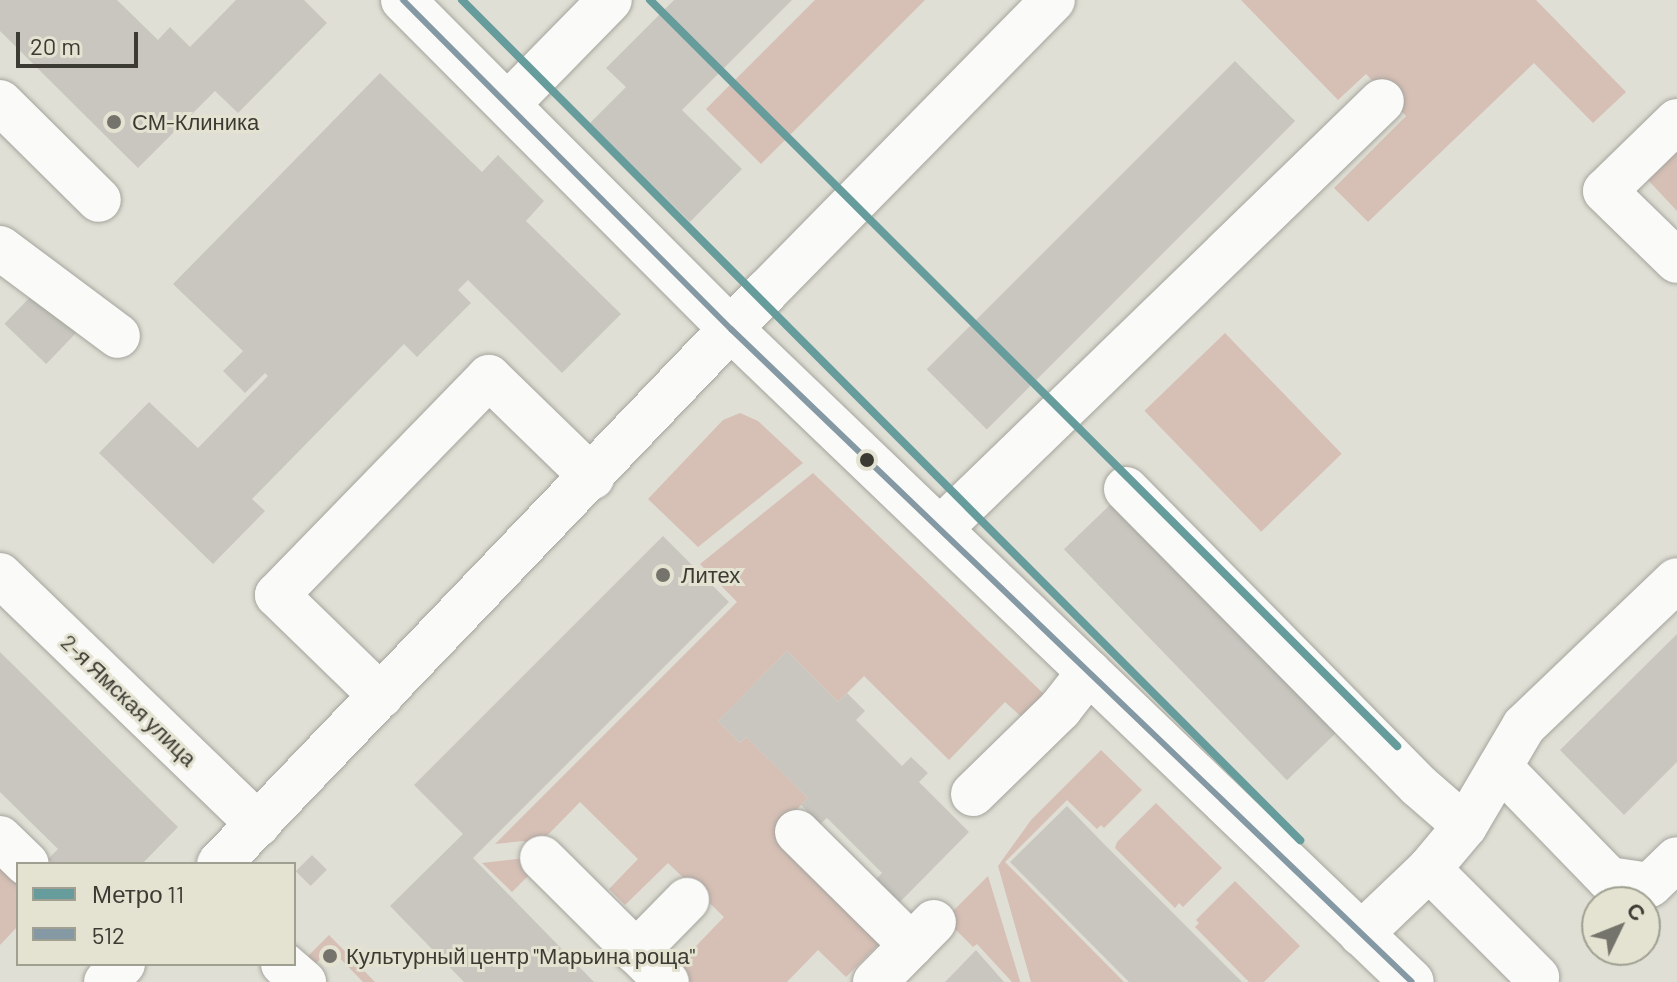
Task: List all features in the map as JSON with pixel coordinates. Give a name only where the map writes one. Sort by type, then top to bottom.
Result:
[{"type":"street","points":[[403,0],[731,329],[1412,982]]},
{"type":"street","points":[[509,103],[610,0]]},
{"type":"street","points":[[221,862],[731,329],[1053,0]]},
{"type":"street","points":[[940,529],[1382,101]]},
{"type":"street","points":[[0,102],[99,200]]},
{"type":"street","points":[[1677,121],[1605,191],[1677,261]]},
{"type":"street","points":[[0,248],[118,336]]},
{"type":"street","points":[[381,696],[277,595],[489,377],[592,477]]},
{"type":"street","points":[[1126,489],[1419,786],[1465,826]]},
{"type":"street","name":"2-я Ямская улица","points":[[0,575],[258,824]]},
{"type":"street","points":[[1361,934],[1429,869],[1465,826],[1524,726],[1677,580]]},
{"type":"street","points":[[973,794],[1060,709],[1089,672]]},
{"type":"street","points":[[1500,767],[1609,879],[1650,885],[1677,859]]},
{"type":"street","points":[[797,832],[923,933],[875,982]]},
{"type":"street","points":[[0,838],[25,862]]},
{"type":"street","points":[[542,858],[667,982]]},
{"type":"street","points":[[1429,869],[1537,977]]},
{"type":"street","points":[[636,952],[687,900]]},
{"type":"street","points":[[106,982],[121,966]]},
{"type":"street","points":[[285,966],[304,982]]},
{"type":"shaded area","points":[[815,0],[925,0],[761,164],[706,109]]},
{"type":"shaded area","points":[[1241,0],[1536,0],[1626,92],[1593,123],[1534,63],[1368,222],[1334,188],[1406,116],[1366,74],[1338,100]]},
{"type":"shaded area","points":[[1677,152],[1677,211],[1648,180]]},
{"type":"shaded area","points":[[1225,333],[1342,454],[1261,532],[1144,411]]},
{"type":"shaded area","points":[[740,413],[758,421],[803,463],[698,547],[648,499],[723,420]]},
{"type":"shaded area","points":[[813,473],[1047,697],[1025,720],[1005,702],[949,760],[864,676],[838,702],[787,651],[718,721],[740,743],[746,737],[808,798],[775,832],[884,939],[846,977],[818,950],[787,982],[683,982],[672,971],[724,917],[668,863],[625,905],[609,889],[638,859],[580,802],[538,845],[523,841],[495,844],[737,602],[700,564]]},
{"type":"shaded area","points":[[1101,750],[1142,790],[1104,828],[1101,825],[1097,829],[1067,800],[1005,862],[1124,982],[1031,982],[998,866],[1031,820]]},
{"type":"shaded area","points":[[1156,803],[1222,868],[1183,907],[1179,903],[1175,908],[1115,848],[1117,842]]},
{"type":"shaded area","points":[[0,857],[16,873],[16,928],[0,945]]},
{"type":"shaded area","points":[[524,858],[535,869],[512,892],[482,863]]},
{"type":"shaded area","points":[[988,876],[1020,982],[1012,982],[977,944],[973,947],[945,919]]},
{"type":"shaded area","points":[[1235,881],[1300,946],[1264,982],[1249,982],[1195,927],[1199,923],[1196,920]]},
{"type":"shaded area","points":[[329,935],[375,982],[363,982],[331,949],[313,966],[305,959]]},
{"type":"building","points":[[0,0],[117,0],[158,40],[170,27],[190,47],[236,0],[304,0],[327,23],[238,113],[215,91],[138,168],[0,31]]},
{"type":"building","points":[[674,0],[792,0],[682,110],[742,169],[690,222],[590,123],[626,87],[606,68]]},
{"type":"building","points":[[1235,61],[1295,121],[987,429],[927,369]]},
{"type":"building","points":[[380,73],[482,172],[498,155],[544,201],[526,221],[621,314],[562,373],[468,280],[458,290],[471,303],[417,357],[404,344],[252,499],[265,511],[213,564],[99,453],[149,402],[198,448],[268,376],[265,373],[245,393],[223,371],[243,351],[173,284]]},
{"type":"building","points":[[35,292],[77,332],[46,364],[4,324]]},
{"type":"building","points":[[1115,500],[1338,731],[1287,780],[1064,549]]},
{"type":"building","points":[[663,536],[729,602],[473,858],[594,982],[464,982],[390,906],[463,834],[414,785]]},
{"type":"building","points":[[1677,634],[1677,762],[1624,815],[1560,750]]},
{"type":"building","points":[[787,651],[838,702],[847,693],[865,711],[856,720],[902,766],[911,757],[928,773],[919,782],[969,832],[899,903],[875,880],[882,873],[827,818],[820,824],[801,805],[808,798],[746,737],[740,743],[718,721]]},
{"type":"building","points":[[0,652],[178,827],[144,862],[51,862],[48,859],[58,849],[0,792]]},
{"type":"building","points":[[1067,806],[1242,982],[1129,982],[1010,862]]},
{"type":"building","points":[[312,855],[327,870],[311,886],[296,871]]},
{"type":"building","points":[[976,950],[1004,982],[945,982]]},
{"type":"metro line","name":"11","points":[[462,0],[1300,840]]},
{"type":"metro line","name":"11","points":[[650,0],[1397,746]]},
{"type":"transit line","name":"512","points":[[403,0],[731,329],[1412,982]]},
{"type":"place","name":"СМ-Клиника","points":[[114,122]]},
{"type":"place","name":"Литех","points":[[663,575]]},
{"type":"place","name":"Культурный центр \"Марьина роща\"","points":[[330,956]]}]
